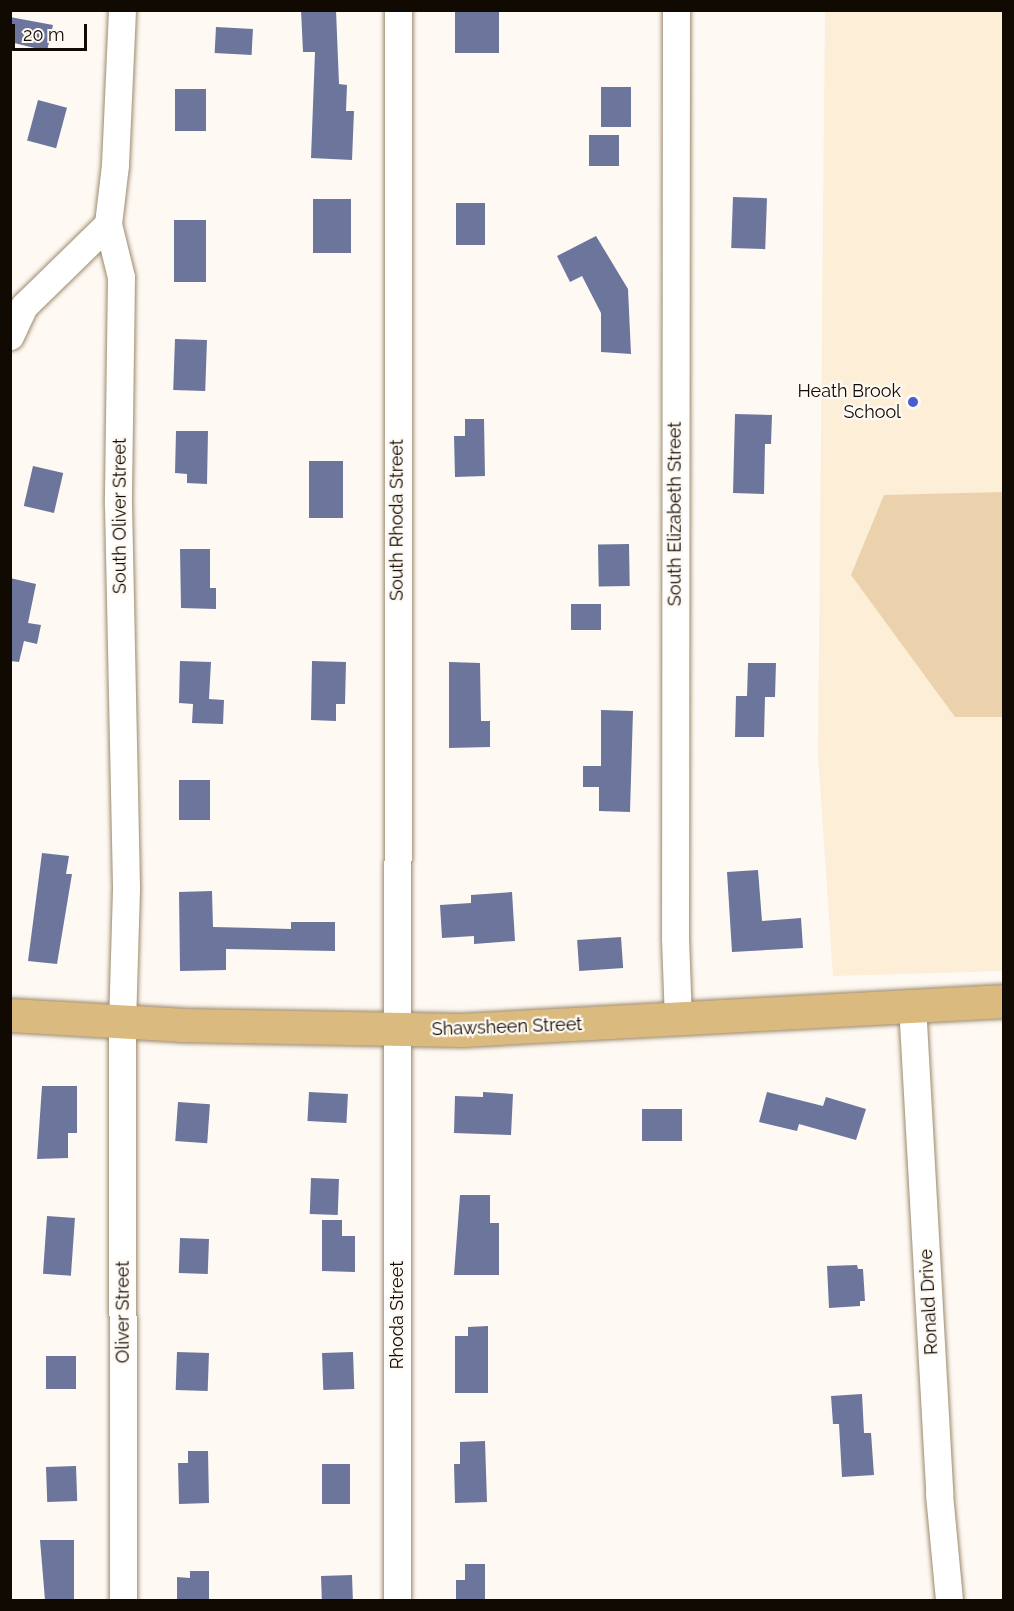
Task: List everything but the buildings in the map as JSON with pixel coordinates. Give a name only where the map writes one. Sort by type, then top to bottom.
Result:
[{"type":"main road","name":"Shawsheen Street","points":[[10,1015],[122,1023],[396,1030],[504,1029],[912,1004],[1004,1001]]},
{"type":"street","name":"South Oliver Street","points":[[122,10],[116,165],[108,224],[121,276],[118,504],[126,889],[122,1023]]},
{"type":"street","name":"South Rhoda Street","points":[[396,1030],[398,10]]},
{"type":"street","name":"South Elizabeth Street","points":[[676,10],[675,938],[678,1018]]},
{"type":"street","points":[[10,336],[24,306],[108,224]]},
{"type":"street","name":"Ronald Drive","points":[[912,1004],[939,1494],[950,1600]]},
{"type":"street","name":"Oliver Street","points":[[122,1023],[123,1600]]},
{"type":"street","name":"Rhoda Street","points":[[396,1030],[397,1600]]},
{"type":"shaded area","name":"Heath Brook School","points":[[825,11],[1003,11],[1003,971],[833,976],[818,755]]},
{"type":"shaded area","points":[[1003,492],[1003,717],[955,717],[851,575],[884,495]]},
{"type":"place","name":"Heath Brook School","points":[[913,402]]}]
